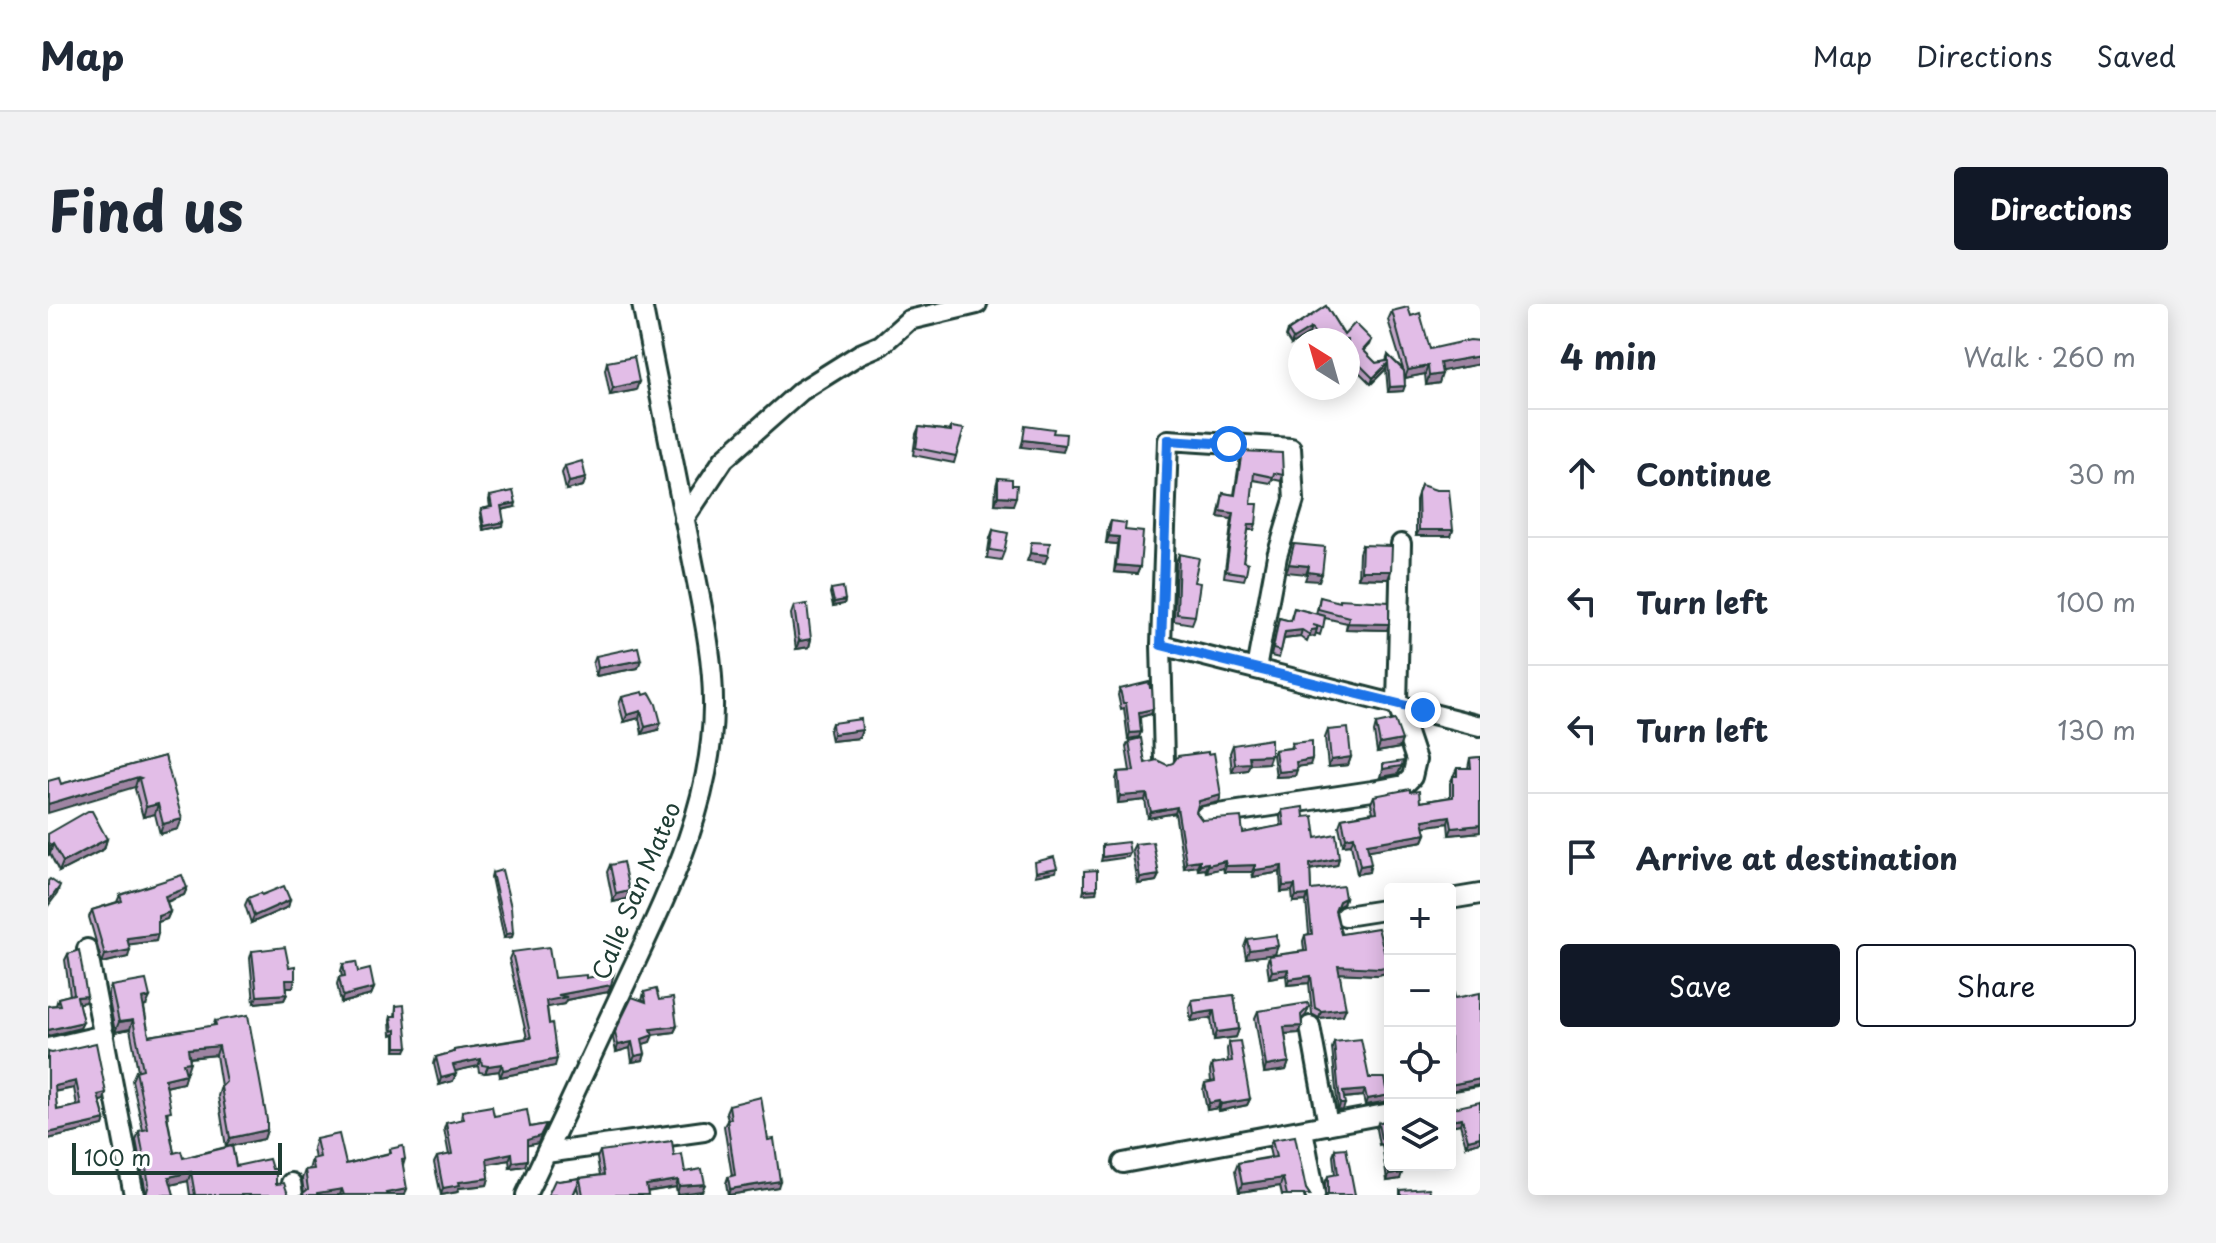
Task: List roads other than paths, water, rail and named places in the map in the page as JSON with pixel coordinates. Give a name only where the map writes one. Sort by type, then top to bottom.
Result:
[{"type":"street","name":"Calle San Mateo","points":[[526,1195],[660,909],[696,817],[706,780],[713,707],[711,669],[642,304]]},
{"type":"street","points":[[684,519],[724,459],[801,391],[860,354],[881,345],[909,320],[977,304]]},
{"type":"street","points":[[1164,760],[1161,645],[1168,440],[1291,448],[1294,500],[1277,556],[1256,669]]},
{"type":"street","points":[[1205,816],[1404,785],[1412,777],[1416,760],[1397,703],[1401,544]]},
{"type":"street","points":[[1161,645],[1480,726]]},
{"type":"street","points":[[1456,898],[1480,894]]},
{"type":"street","points":[[1345,916],[1384,910]]},
{"type":"street","points":[[87,949],[134,1195]]},
{"type":"street","points":[[1310,1026],[1328,1125]]},
{"type":"street","points":[[48,1048],[104,1035]]},
{"type":"street","points":[[1456,1101],[1480,1097]]},
{"type":"street","points":[[1123,1163],[1384,1114]]},
{"type":"street","points":[[1303,1130],[1315,1195]]},
{"type":"street","points":[[546,1153],[704,1131]]}]
